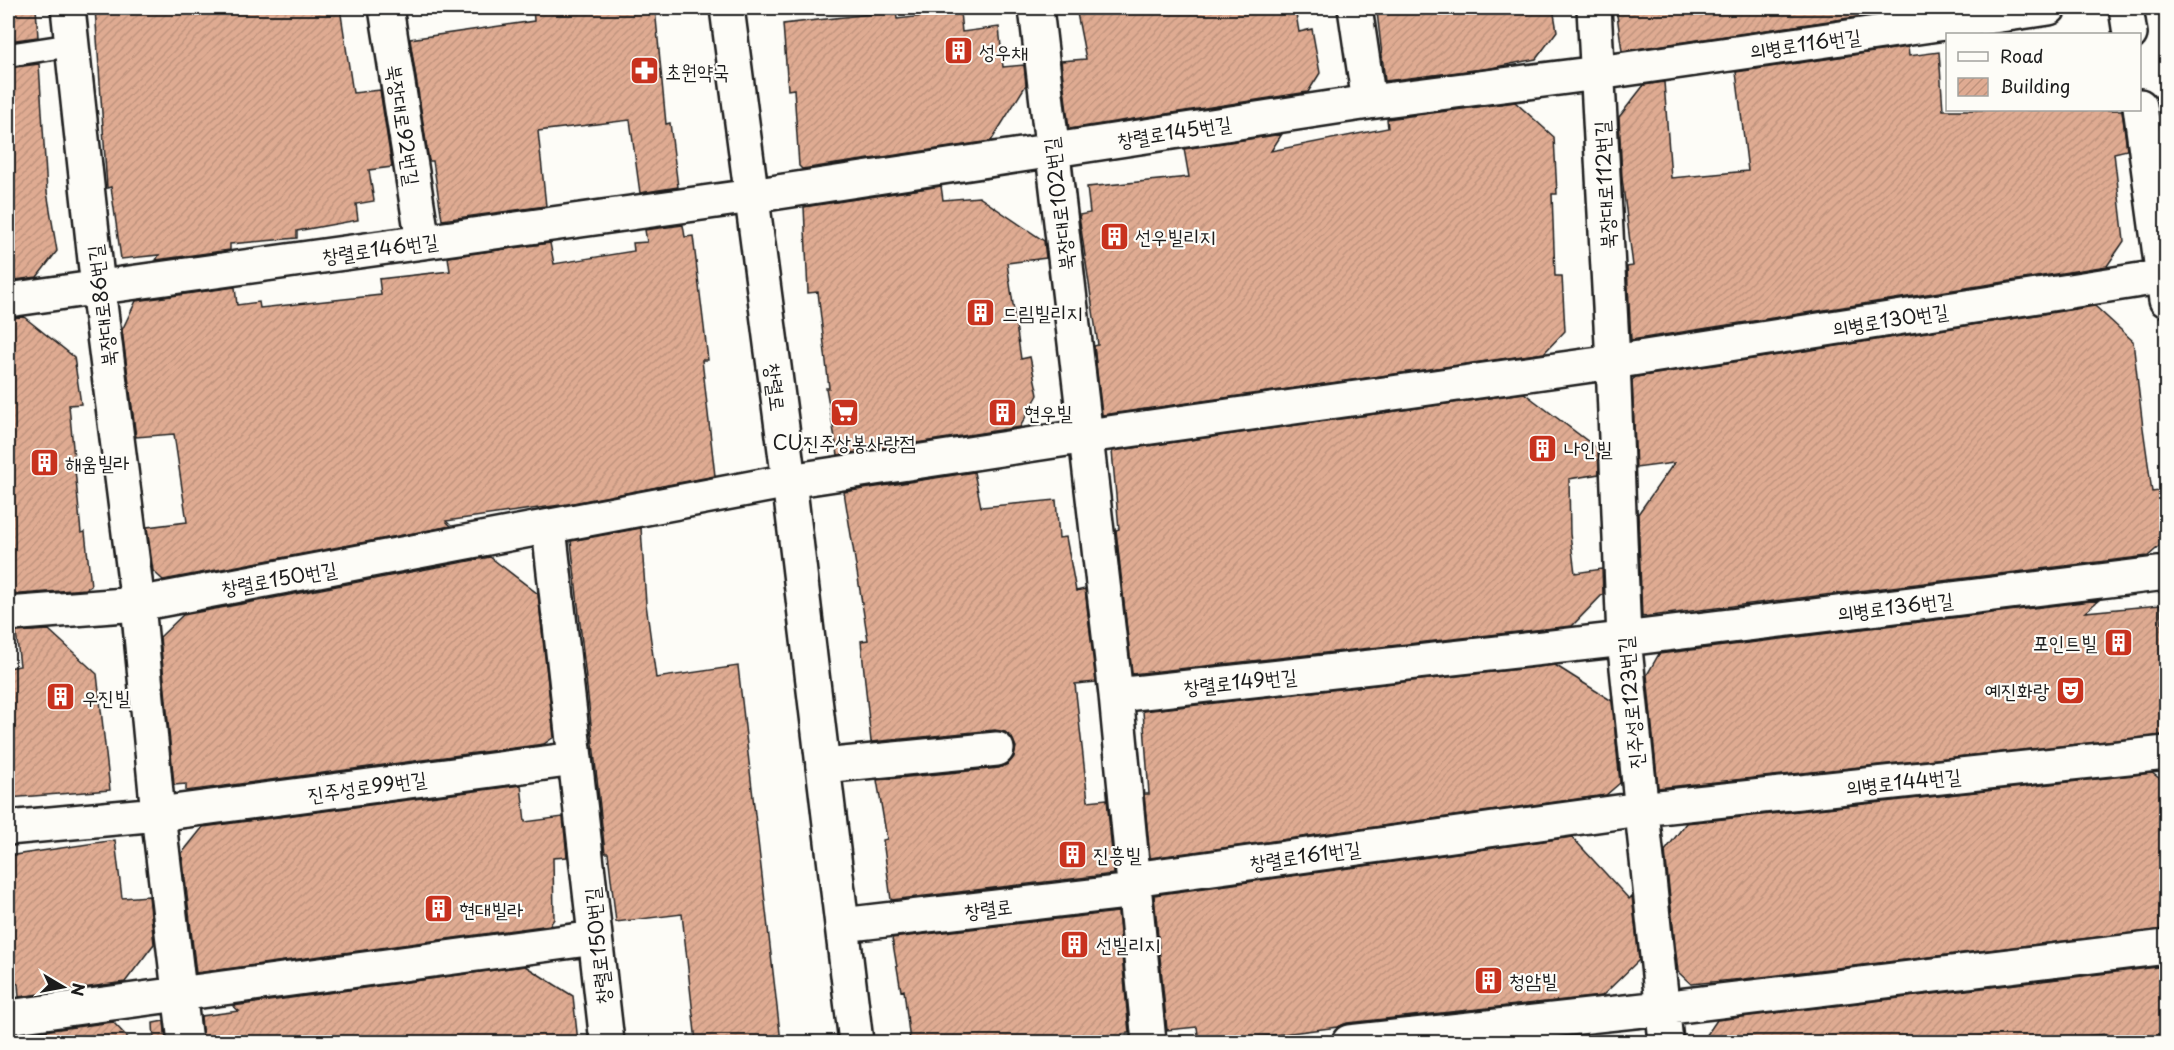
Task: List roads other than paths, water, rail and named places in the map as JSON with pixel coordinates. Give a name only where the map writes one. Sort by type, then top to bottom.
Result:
[{"type":"street","name":"북장대로86번길","points":[[68,8],[98,288],[138,604]]},
{"type":"street","name":"북장대로92번길","points":[[386,8],[423,242]]},
{"type":"street","name":"창렬로","points":[[727,8],[789,481],[856,1042]]},
{"type":"street","name":"북장대로102번길","points":[[1036,8],[1051,150],[1087,436]]},
{"type":"street","points":[[1355,8],[1369,102]]},
{"type":"street","name":"북장대로112번길","points":[[1594,8],[1613,362]]},
{"type":"street","name":"의병로116번길","points":[[1598,73],[2049,8]]},
{"type":"street","points":[[2126,8],[2130,33]]},
{"type":"street","name":"창렬로145번길","points":[[752,196],[1369,102],[1598,73]]},
{"type":"street","points":[[2140,111],[2165,284]]},
{"type":"street","name":"창렬로146번길","points":[[8,300],[752,196]]},
{"type":"street","name":"의병로130번길","points":[[1613,362],[2165,284]]},
{"type":"street","points":[[789,481],[1087,436],[1613,362]]},
{"type":"street","name":"진주성로123번길","points":[[1613,362],[1624,639],[1666,1042]]},
{"type":"street","points":[[1087,436],[1116,695],[1149,1042]]},
{"type":"street","name":"창렬로150번길","points":[[8,614],[138,604],[789,481]]},
{"type":"street","name":"창렬로150번길","points":[[549,528],[608,1042]]},
{"type":"street","name":"의병로136번길","points":[[1624,639],[2166,573]]},
{"type":"street","points":[[138,604],[158,814],[185,1042]]},
{"type":"street","name":"창렬로149번길","points":[[1116,695],[1624,639]]},
{"type":"street","points":[[823,766],[997,749]]},
{"type":"street","name":"의병로144번길","points":[[1640,809],[2166,753]]},
{"type":"street","name":"진주성로99번길","points":[[8,828],[158,814],[576,759]]},
{"type":"street","name":"창렬로161번길","points":[[1134,885],[1640,809]]},
{"type":"street","name":"창렬로","points":[[842,925],[1134,885]]},
{"type":"street","points":[[8,1017],[179,996],[595,938]]},
{"type":"street","points":[[1349,1042],[1662,1008],[2166,947]]},
{"type":"lane","points":[[8,55],[72,45]]},
{"type":"place","name":"성우채","points":[[958,51]]},
{"type":"place","name":"초원약국","points":[[644,71]]},
{"type":"place","name":"선우빌리지","points":[[1114,236]]},
{"type":"place","name":"드림빌리지","points":[[981,312]]},
{"type":"place","name":"CU진주상봉사랑점","points":[[844,412]]},
{"type":"place","name":"현우빌","points":[[1003,412]]},
{"type":"place","name":"나인빌","points":[[1543,448]]},
{"type":"place","name":"해움빌라","points":[[44,462]]},
{"type":"place","name":"포인트빌","points":[[2118,642]]},
{"type":"place","name":"예진화랑","points":[[2070,690]]},
{"type":"place","name":"우진빌","points":[[61,697]]},
{"type":"place","name":"진흥빌","points":[[1072,854]]},
{"type":"place","name":"현대빌라","points":[[438,909]]},
{"type":"place","name":"선빌리지","points":[[1075,944]]},
{"type":"place","name":"청암빌","points":[[1488,980]]}]
